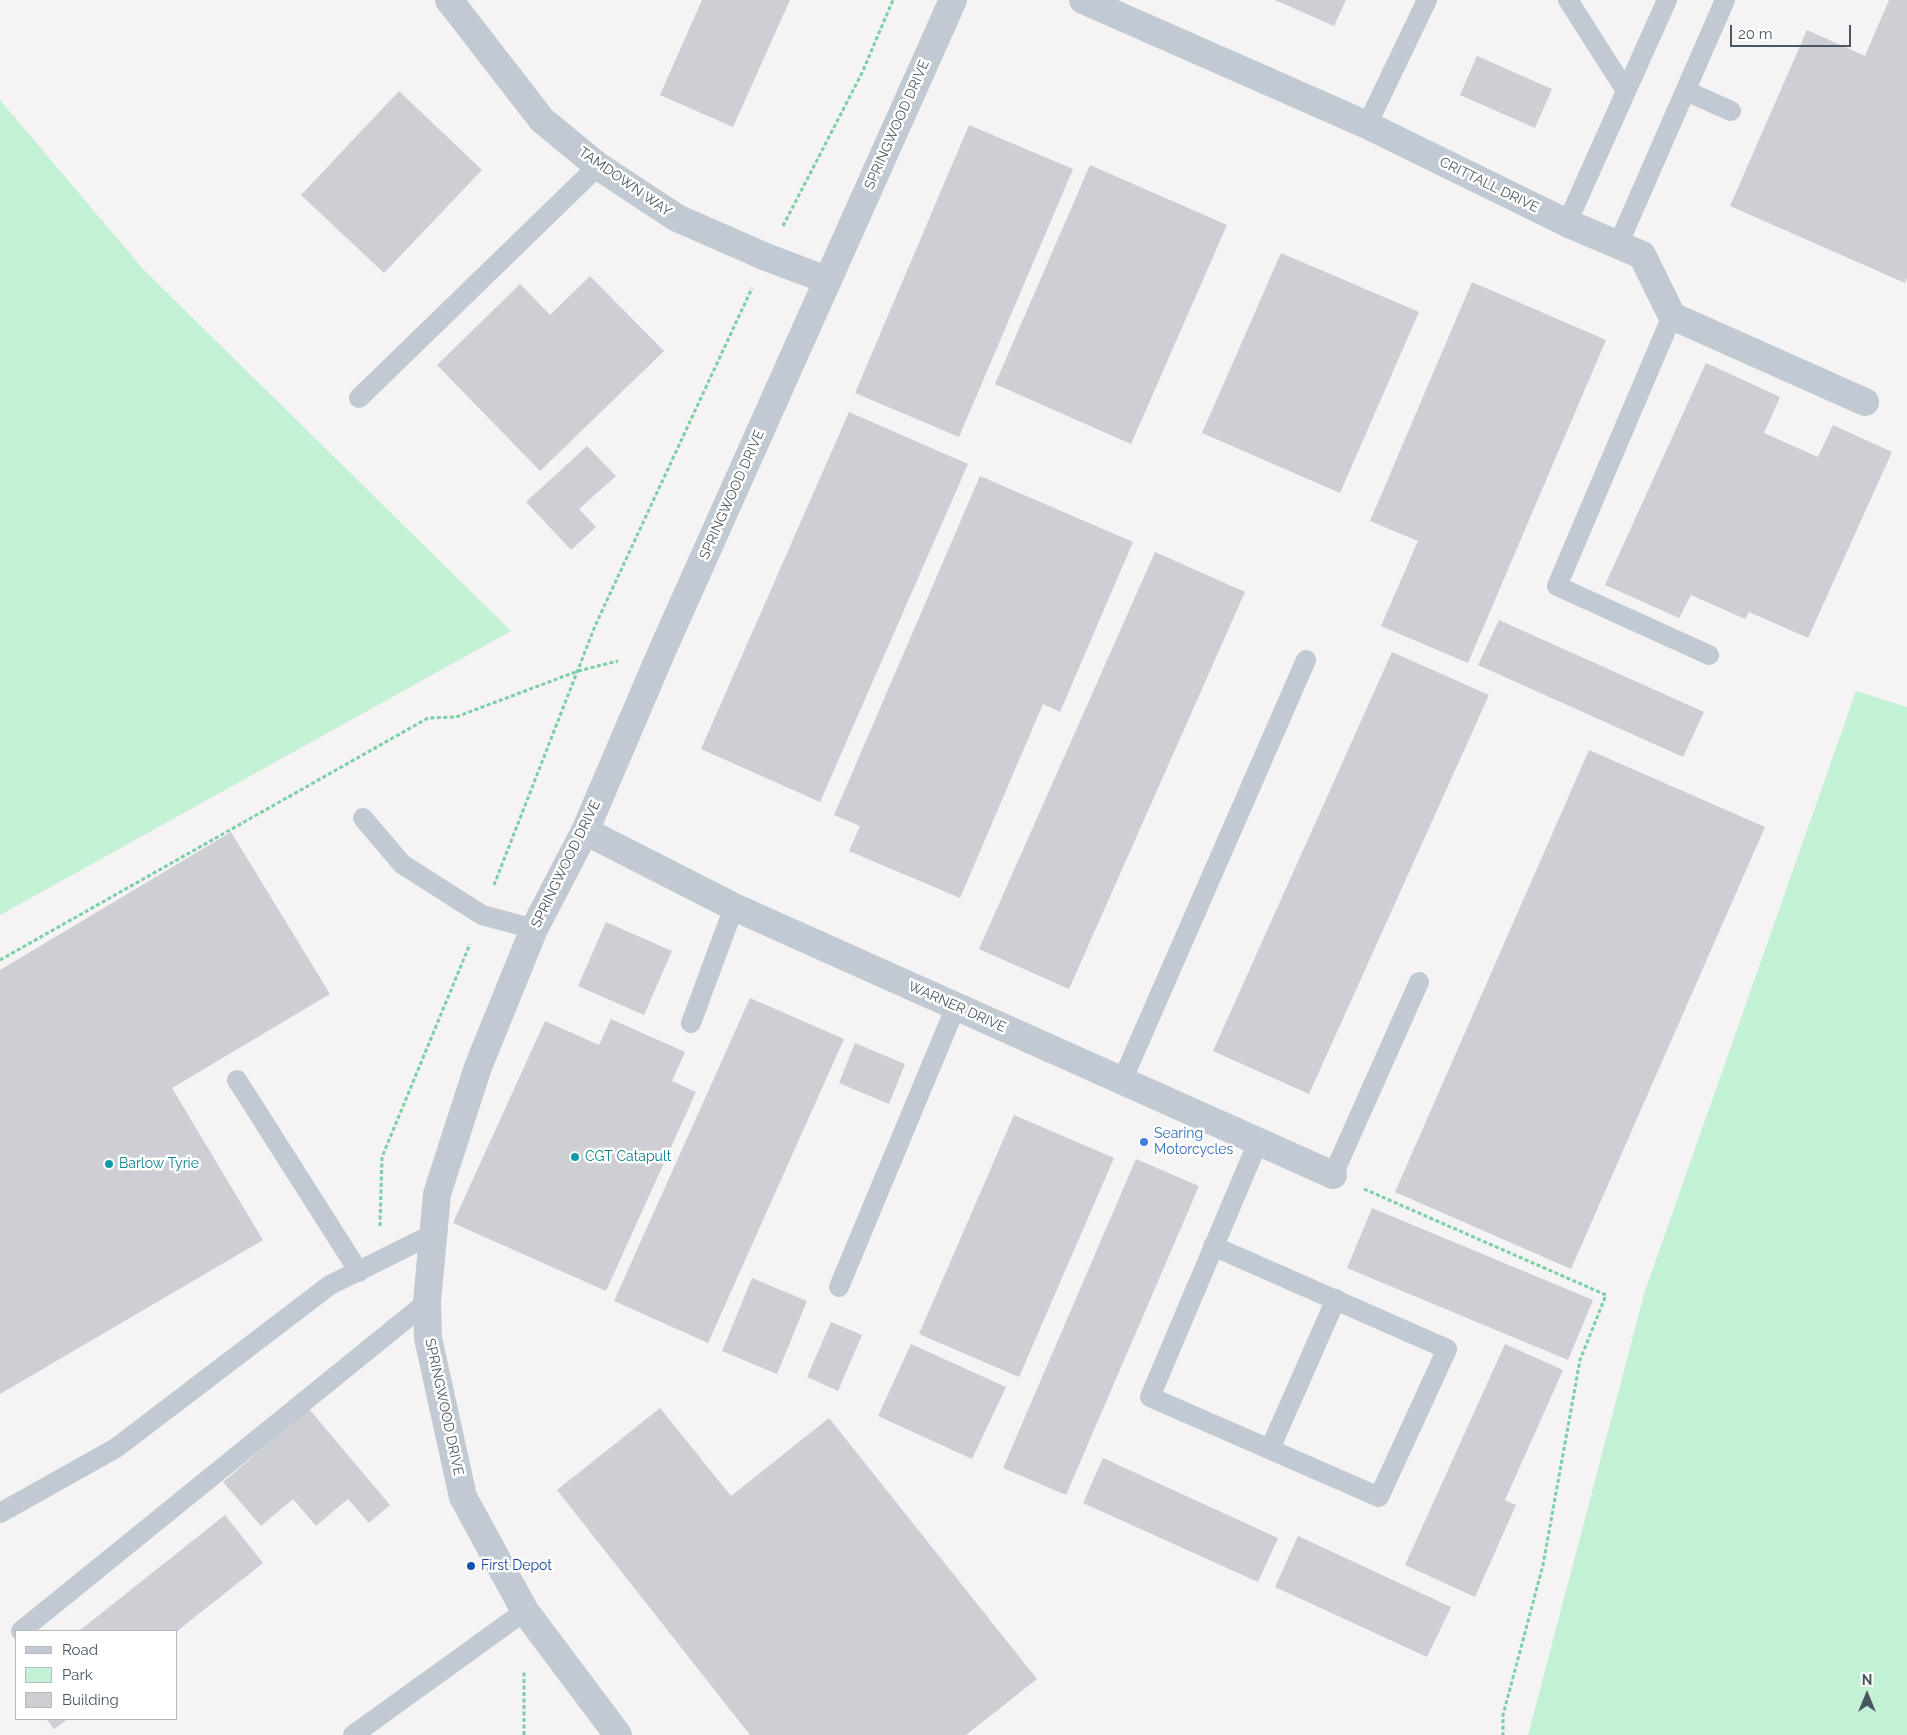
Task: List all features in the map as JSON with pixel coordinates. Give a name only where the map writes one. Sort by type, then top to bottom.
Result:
[{"type":"street","name":"TAMDOWN WAY","points":[[448,0],[542,120],[598,166],[677,218],[766,257],[827,280]]},
{"type":"street","name":"SPRINGWOOD DRIVE","points":[[618,1735],[525,1611],[463,1497],[428,1338],[427,1302],[437,1194],[478,1067],[534,929],[585,831],[662,651],[953,0]]},
{"type":"street","name":"CRITTALL DRIVE","points":[[1083,0],[1366,125],[1567,223],[1642,255],[1672,316]]},
{"type":"street","points":[[1672,316],[1865,402]]},
{"type":"street","name":"WARNER DRIVE","points":[[585,831],[734,907],[1333,1175]]},
{"type":"lane","points":[[1366,125],[1427,0]]},
{"type":"lane","points":[[1568,0],[1626,91]]},
{"type":"lane","points":[[1567,223],[1667,0]]},
{"type":"lane","points":[[1618,245],[1725,0]]},
{"type":"lane","points":[[1686,91],[1731,111]]},
{"type":"lane","points":[[359,398],[598,166]]},
{"type":"lane","points":[[1672,316],[1557,586],[1709,655]]},
{"type":"lane","points":[[1122,1081],[1306,660]]},
{"type":"lane","points":[[363,818],[402,864],[482,915],[534,929]]},
{"type":"lane","points":[[691,1023],[734,907]]},
{"type":"lane","points":[[1333,1175],[1419,982]]},
{"type":"lane","points":[[839,1287],[956,1006]]},
{"type":"lane","points":[[237,1080],[359,1272]]},
{"type":"lane","points":[[1213,1246],[1447,1349],[1379,1497],[1150,1397],[1213,1246],[1258,1142]]},
{"type":"lane","points":[[0,1513],[116,1448],[330,1285],[384,1260],[433,1234]]},
{"type":"lane","points":[[1270,1449],[1336,1300]]},
{"type":"lane","points":[[23,1630],[427,1302]]},
{"type":"lane","points":[[353,1735],[525,1611]]},
{"type":"path","points":[[384,1260],[380,1227],[382,1157],[482,915],[595,626],[766,257],[862,73],[893,0]]},
{"type":"path","points":[[0,960],[428,718],[456,717],[578,671],[662,651]]},
{"type":"path","points":[[1333,1175],[1606,1295],[1580,1360],[1543,1565],[1503,1715],[1503,1735]]},
{"type":"green space","points":[[0,100],[143,269],[511,631],[0,915]]},
{"type":"green space","points":[[1856,691],[1907,707],[1907,1735],[1528,1735],[1645,1291]]},
{"type":"building","points":[[702,0],[790,0],[733,127],[660,95]]},
{"type":"building","points":[[1275,0],[1346,0],[1334,26]]},
{"type":"building","points":[[1889,0],[1907,0],[1907,278],[1905,283],[1730,206],[1807,30],[1865,56]]},
{"type":"building","points":[[1477,56],[1552,89],[1535,128],[1460,95]]},
{"type":"building","points":[[399,91],[482,170],[384,273],[301,195]]},
{"type":"building","points":[[969,125],[1073,169],[959,437],[855,393]]},
{"type":"building","points":[[1090,165],[1227,225],[1131,444],[995,384]]},
{"type":"building","points":[[1281,253],[1419,312],[1340,493],[1202,433]]},
{"type":"building","points":[[590,276],[664,351],[540,471],[437,365],[520,284],[550,315]]},
{"type":"building","points":[[1472,282],[1606,340],[1468,663],[1381,626],[1418,541],[1370,521]]},
{"type":"building","points":[[1706,363],[1780,397],[1764,433],[1818,457],[1833,425],[1892,452],[1808,638],[1749,612],[1745,619],[1691,595],[1679,618],[1605,585]]},
{"type":"building","points":[[849,412],[968,464],[820,802],[701,749]]},
{"type":"building","points":[[587,446],[616,476],[579,509],[596,527],[571,550],[526,502]]},
{"type":"building","points":[[980,476],[1133,542],[1060,712],[1043,704],[960,898],[849,851],[860,826],[834,815]]},
{"type":"building","points":[[1155,552],[1245,592],[1069,989],[979,949]]},
{"type":"building","points":[[1499,620],[1704,712],[1683,757],[1478,665]]},
{"type":"building","points":[[1392,652],[1489,695],[1309,1094],[1213,1051]]},
{"type":"building","points":[[1589,750],[1765,827],[1571,1269],[1395,1192]]},
{"type":"building","name":"Barlow Tyrie","points":[[231,832],[330,994],[172,1088],[263,1240],[0,1394],[0,970]]},
{"type":"building","points":[[606,922],[672,951],[644,1015],[578,986]]},
{"type":"building","points":[[750,998],[844,1039],[708,1343],[614,1301]]},
{"type":"building","name":"CGT Catapult","points":[[611,1019],[685,1052],[672,1081],[696,1092],[606,1291],[453,1223],[545,1021],[599,1045]]},
{"type":"building","points":[[855,1043],[905,1064],[889,1104],[839,1083]]},
{"type":"building","points":[[1014,1115],[1114,1158],[1019,1377],[919,1334]]},
{"type":"building","points":[[1136,1159],[1199,1186],[1066,1495],[1003,1468]]},
{"type":"building","points":[[1372,1208],[1593,1300],[1568,1360],[1347,1268]]},
{"type":"building","points":[[752,1278],[807,1301],[777,1374],[722,1351]]},
{"type":"building","points":[[831,1322],[862,1335],[838,1391],[807,1377]]},
{"type":"building","points":[[911,1344],[1006,1387],[972,1459],[878,1416]]},
{"type":"building","points":[[1505,1344],[1563,1370],[1505,1500],[1516,1505],[1475,1597],[1405,1565]]},
{"type":"building","points":[[660,1408],[731,1496],[829,1418],[1037,1679],[966,1735],[750,1735],[557,1490]]},
{"type":"building","points":[[309,1409],[390,1505],[369,1523],[348,1499],[316,1526],[293,1499],[261,1526],[223,1482]]},
{"type":"building","points":[[1103,1458],[1278,1538],[1258,1582],[1083,1503]]},
{"type":"building","points":[[225,1515],[263,1563],[178,1630],[80,1630]]},
{"type":"building","points":[[1298,1536],[1451,1607],[1427,1657],[1275,1587]]},
{"type":"building","points":[[47,1720],[67,1720],[54,1729]]},
{"type":"place","name":"Searing Motorcycles","points":[[1144,1142]]},
{"type":"place","name":"CGT Catapult","points":[[575,1157]]},
{"type":"place","name":"Barlow Tyrie","points":[[109,1164]]},
{"type":"place","name":"First Depot","points":[[471,1566]]}]
